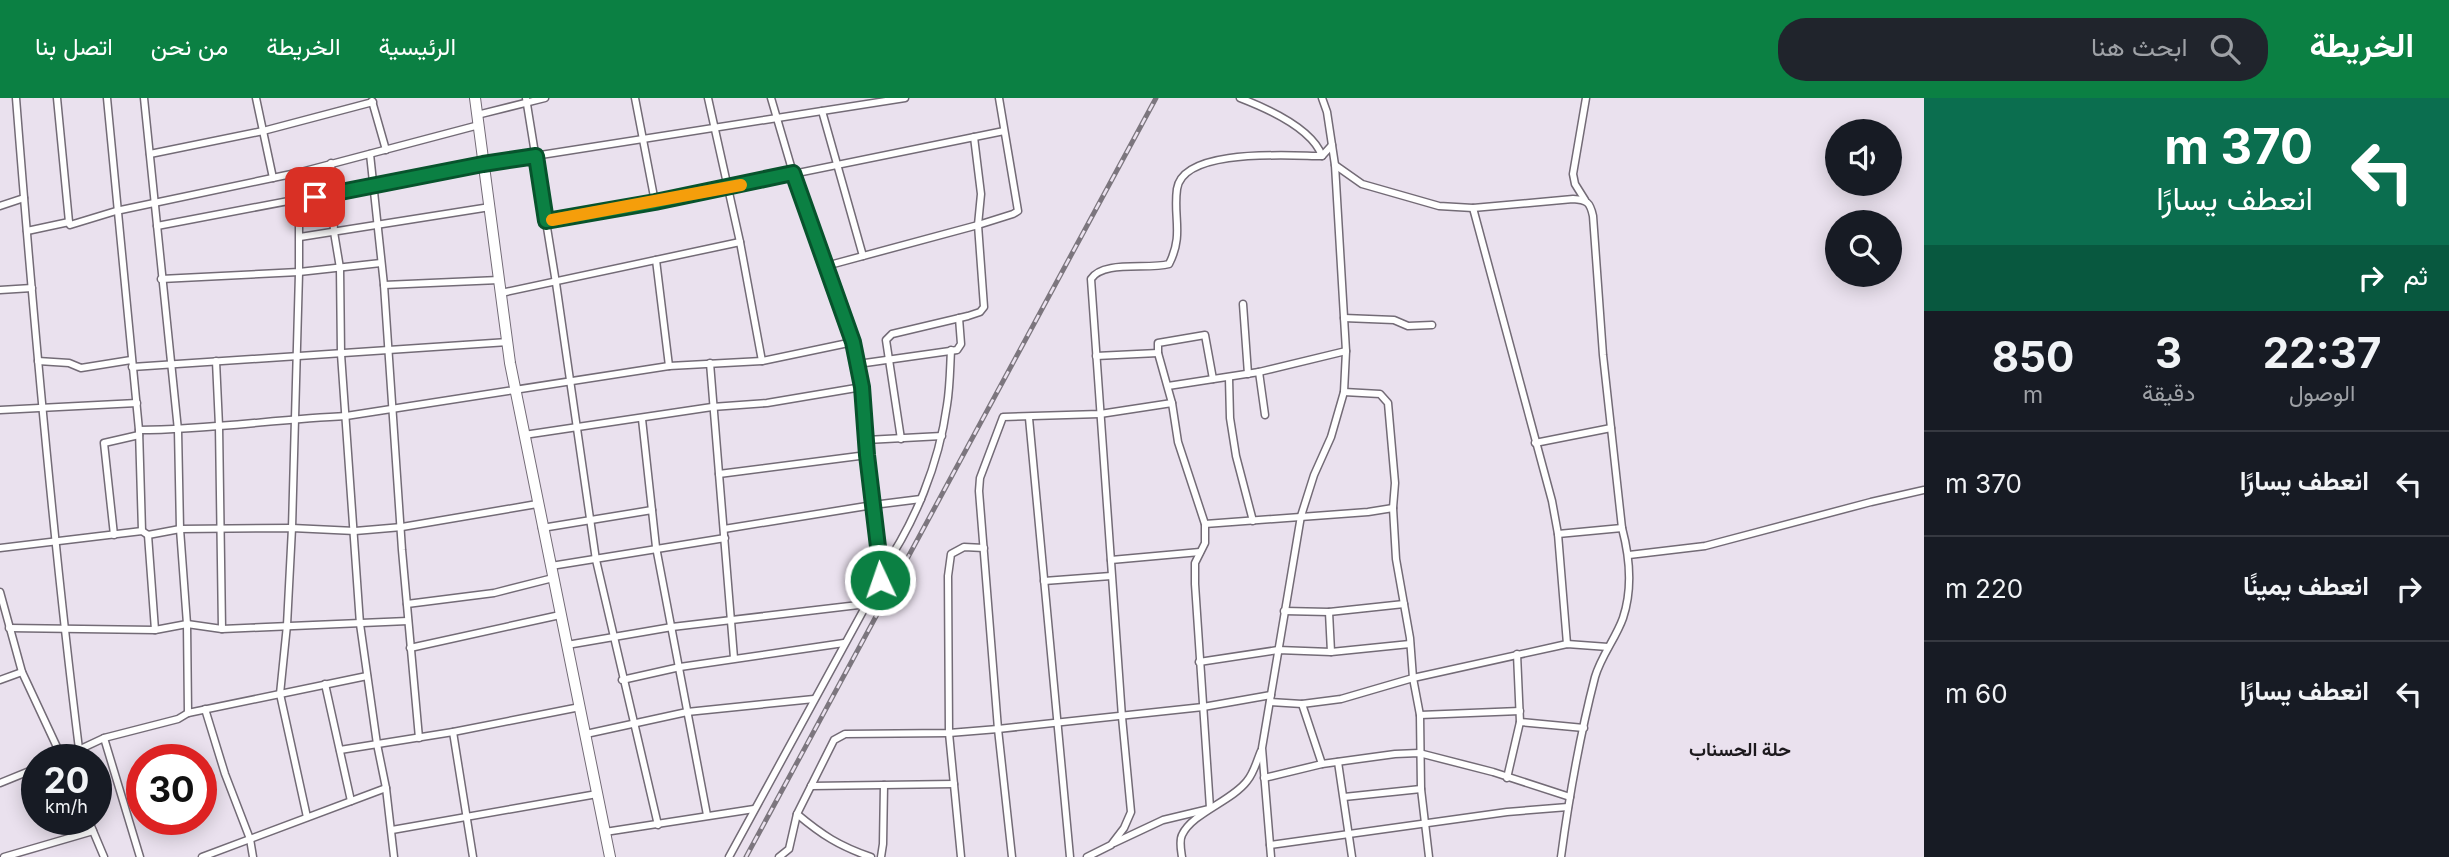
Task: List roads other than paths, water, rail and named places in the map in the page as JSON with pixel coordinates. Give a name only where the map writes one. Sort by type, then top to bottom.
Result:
[{"type":"main road","points":[[475,98],[523,435],[610,857]]},
{"type":"street","points":[[16,98],[41,409],[57,542],[63,627],[78,744]]},
{"type":"street","points":[[57,98],[69,222]]},
{"type":"street","points":[[107,98],[155,630]]},
{"type":"street","points":[[144,98],[178,430],[180,529],[187,624],[188,713]]},
{"type":"street","points":[[256,98],[273,178]]},
{"type":"street","points":[[27,232],[69,222],[70,225],[116,211],[301,172],[386,150],[478,120],[527,100],[545,98]]},
{"type":"street","points":[[635,98],[655,202]]},
{"type":"street","points":[[708,98],[740,242],[762,361]]},
{"type":"street","points":[[771,98],[793,173],[853,342],[862,387],[881,572]]},
{"type":"street","points":[[157,226],[483,164],[905,98]]},
{"type":"street","points":[[826,266],[978,225],[1018,211],[999,98]]},
{"type":"street","points":[[1240,98],[1263,107],[1306,134],[1315,142],[1322,156]]},
{"type":"street","points":[[1182,857],[1180,838],[1184,831],[1249,780],[1262,748],[1301,516],[1314,475],[1331,437],[1344,392],[1346,351],[1335,165],[1322,98]]},
{"type":"street","points":[[1561,857],[1568,807],[1596,674],[1623,618],[1630,576],[1629,555],[1622,528],[1603,355],[1593,216],[1590,204],[1575,184],[1573,174],[1586,98]]},
{"type":"street","points":[[150,154],[263,131],[372,100],[386,150]]},
{"type":"street","points":[[527,100],[596,560],[612,638],[658,825]]},
{"type":"street","points":[[822,111],[863,256]]},
{"type":"street","points":[[546,221],[727,188],[1004,131]]},
{"type":"street","points":[[901,439],[886,340],[888,336],[980,312],[984,307],[978,225],[981,194],[974,136]]},
{"type":"street","points":[[1111,845],[1124,828],[1131,812],[1111,576],[1091,279],[1093,275],[1110,268],[1169,264],[1178,233],[1177,190],[1179,182],[1191,168],[1225,158],[1322,156],[1332,145]]},
{"type":"street","points":[[370,154],[384,285],[419,738]]},
{"type":"street","points":[[331,163],[334,232],[340,268],[341,354],[355,531],[359,624],[386,788],[394,857]]},
{"type":"street","points":[[1335,165],[1362,184],[1439,205],[1473,208],[1585,200]]},
{"type":"street","points":[[301,172],[292,528],[280,694],[307,817]]},
{"type":"street","points":[[0,206],[24,198]]},
{"type":"street","points":[[300,237],[490,206]]},
{"type":"street","points":[[1473,208],[1552,501],[1558,534],[1567,644]]},
{"type":"street","points":[[501,293],[740,242]]},
{"type":"street","points":[[656,260],[669,366]]},
{"type":"street","points":[[161,279],[299,272],[381,263]]},
{"type":"street","points":[[384,285],[499,280]]},
{"type":"street","points":[[0,290],[32,288]]},
{"type":"street","points":[[1243,304],[1248,374]]},
{"type":"street","points":[[858,364],[957,349],[961,344],[959,318]]},
{"type":"street","points":[[1344,318],[1394,320],[1408,326],[1432,325]]},
{"type":"street","points":[[1212,807],[1195,584],[1195,563],[1205,543],[1205,523],[1180,450],[1172,403],[1158,352],[1160,341],[1205,335],[1213,379]]},
{"type":"street","points":[[38,361],[69,363],[81,368],[508,342]]},
{"type":"street","points":[[114,535],[104,443],[139,433],[394,410],[669,366],[762,361],[853,342]]},
{"type":"street","points":[[729,857],[867,604],[881,572],[900,543],[921,499],[942,436],[951,351]]},
{"type":"street","points":[[1168,386],[1229,378],[1346,351]]},
{"type":"street","points":[[1096,356],[1158,352]]},
{"type":"street","points":[[216,361],[222,629]]},
{"type":"street","points":[[710,363],[734,659]]},
{"type":"street","points":[[1259,372],[1265,415]]},
{"type":"street","points":[[1229,378],[1234,443],[1253,522]]},
{"type":"street","points":[[523,435],[712,407],[767,403],[862,387]]},
{"type":"street","points":[[1344,392],[1380,394],[1388,403],[1395,482],[1393,508],[1396,559],[1420,715],[1420,789],[1429,857]]},
{"type":"street","points":[[0,410],[136,403]]},
{"type":"street","points":[[1012,857],[998,729],[980,478],[1003,417],[1007,415],[1030,418],[1100,414],[1172,403]]},
{"type":"street","points":[[1030,418],[1070,857]]},
{"type":"street","points":[[642,419],[656,547],[707,815]]},
{"type":"street","points":[[1535,443],[1611,428]]},
{"type":"street","points":[[866,440],[942,436]]},
{"type":"street","points":[[719,474],[867,455]]},
{"type":"street","points":[[1629,555],[1705,546],[1871,502],[1924,491]]},
{"type":"street","points":[[724,529],[921,499]]},
{"type":"street","points":[[0,548],[180,529],[292,528],[355,531],[402,527],[537,504]]},
{"type":"street","points":[[1205,523],[1253,522],[1393,508]]},
{"type":"street","points":[[542,528],[652,510]]},
{"type":"street","points":[[1558,534],[1622,528]]},
{"type":"street","points":[[551,566],[725,538]]},
{"type":"street","points":[[961,857],[948,733],[948,576],[951,554],[964,547],[984,548]]},
{"type":"street","points":[[1111,560],[1200,552]]},
{"type":"street","points":[[1044,581],[1111,576]]},
{"type":"street","points":[[407,604],[494,593],[553,578]]},
{"type":"street","points":[[0,592],[22,672],[53,744]]},
{"type":"street","points":[[567,645],[672,627],[867,604]]},
{"type":"street","points":[[1284,611],[1329,612],[1404,604]]},
{"type":"street","points":[[1329,612],[1331,652]]},
{"type":"street","points":[[410,648],[560,615]]},
{"type":"street","points":[[9,628],[155,630],[187,624],[222,629],[408,621]]},
{"type":"street","points":[[622,680],[680,667],[845,643]]},
{"type":"street","points":[[779,857],[789,849],[797,814],[834,740],[845,734],[948,733],[998,729],[1122,717],[1270,698],[1302,704],[1341,699],[1413,678],[1567,644],[1608,646]]},
{"type":"street","points":[[1199,662],[1278,650],[1331,652],[1410,645]]},
{"type":"street","points":[[1507,778],[1520,722],[1517,654]]},
{"type":"street","points":[[0,680],[22,672]]},
{"type":"street","points":[[89,744],[178,719],[188,713],[367,676]]},
{"type":"street","points":[[325,684],[351,801]]},
{"type":"street","points":[[586,734],[687,712],[814,699]]},
{"type":"street","points":[[1302,704],[1322,764]]},
{"type":"street","points":[[340,750],[453,732],[580,707]]},
{"type":"street","points":[[205,709],[225,774],[250,839],[253,857]]},
{"type":"street","points":[[1420,715],[1520,711]]},
{"type":"street","points":[[1520,722],[1584,728]]},
{"type":"street","points":[[453,732],[472,857]]},
{"type":"street","points":[[104,738],[140,857]]},
{"type":"street","points":[[1262,748],[1271,857]]},
{"type":"street","points":[[1265,778],[1322,764],[1419,753],[1493,772],[1570,797]]},
{"type":"street","points":[[1338,762],[1352,857]]},
{"type":"street","points":[[0,783],[21,774]]},
{"type":"street","points":[[811,786],[954,784]]},
{"type":"street","points":[[881,857],[884,785]]},
{"type":"street","points":[[202,857],[386,788]]},
{"type":"street","points":[[1344,797],[1420,789]]},
{"type":"street","points":[[392,830],[597,794]]},
{"type":"street","points":[[1087,857],[1163,820],[1212,807]]},
{"type":"street","points":[[1270,845],[1507,812],[1568,807]]},
{"type":"street","points":[[605,832],[754,809]]},
{"type":"street","points":[[797,814],[841,847],[871,857]]},
{"type":"street","points":[[4,857],[79,835]]},
{"type":"street","points":[[95,835],[104,857]]},
{"type":"railway","points":[[746,857],[1156,98]]},
{"type":"district","name":"حلة الحسناب","points":[[1740,749]]}]
